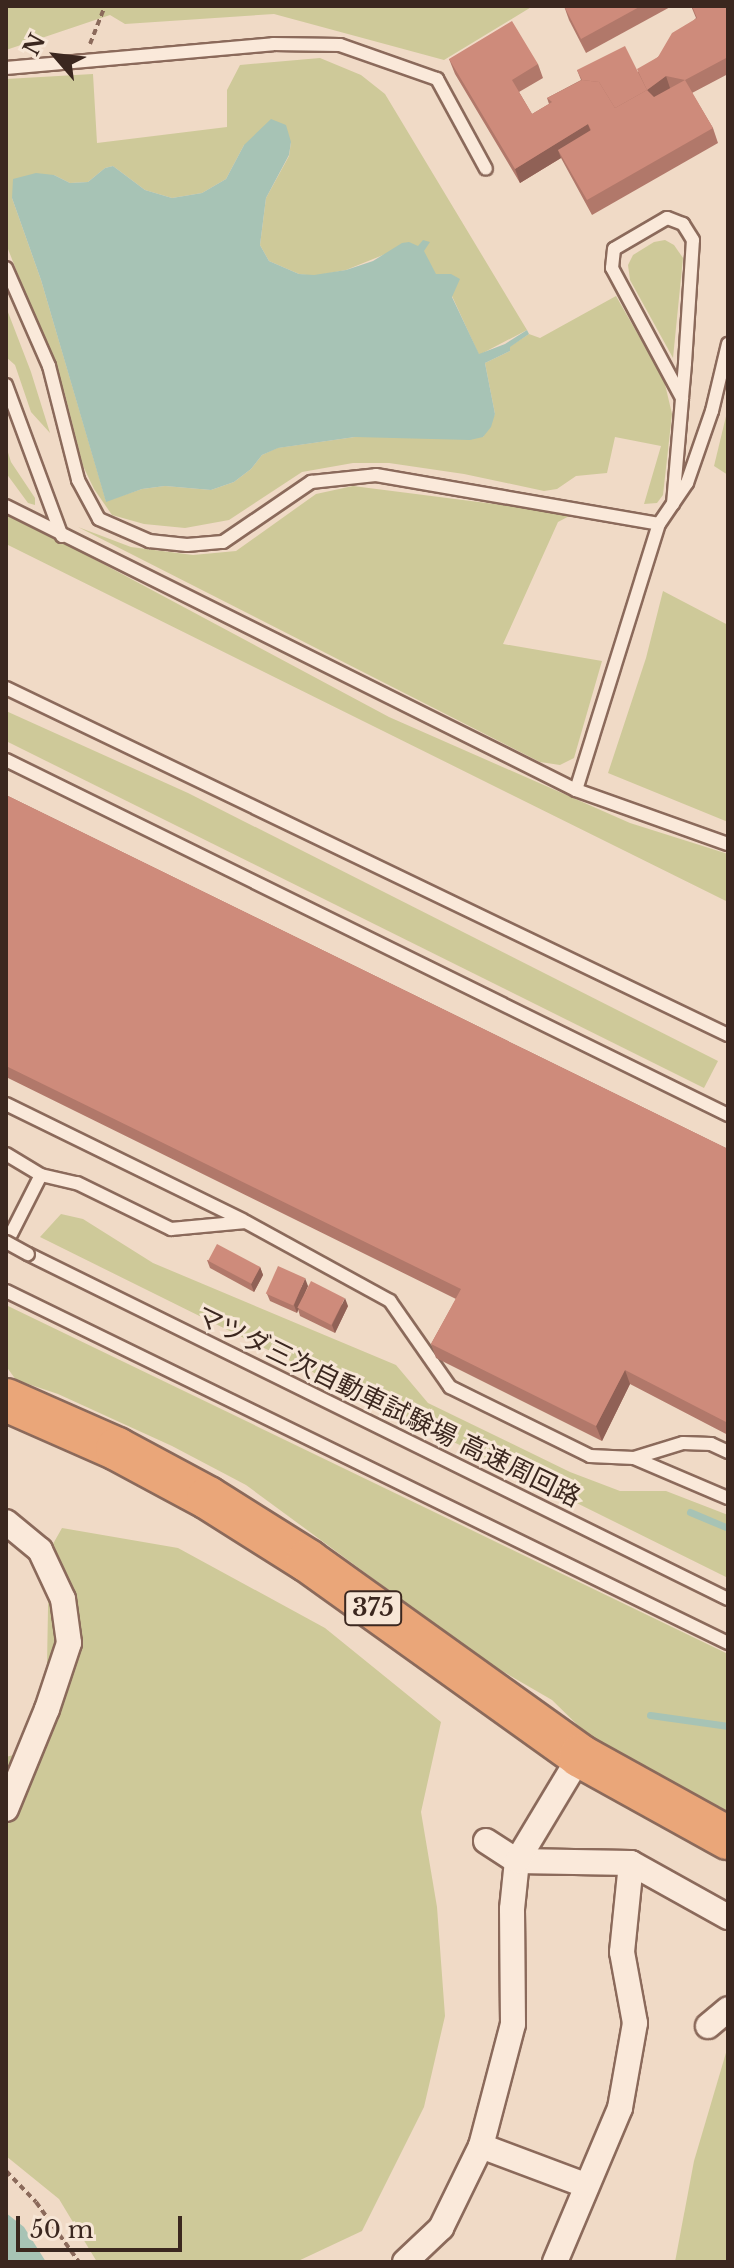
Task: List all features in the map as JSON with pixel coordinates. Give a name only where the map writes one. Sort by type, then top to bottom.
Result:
[{"type":"highway","name":"375","points":[[6,1400],[117,1449],[220,1506],[308,1561],[580,1756],[728,1838]]},
{"type":"street","points":[[6,1522],[40,1550],[63,1599],[69,1643],[47,1709],[6,1809]]},
{"type":"street","points":[[405,2262],[441,2228],[481,2146],[513,2024],[512,1909],[517,1861],[580,1756]]},
{"type":"street","points":[[486,1841],[517,1861],[631,1863],[728,1917]]},
{"type":"street","points":[[555,2262],[620,2108],[635,2023],[622,1952],[631,1863]]},
{"type":"street","points":[[708,2026],[728,2009]]},
{"type":"street","points":[[481,2146],[585,2185]]},
{"type":"lane","points":[[6,68],[273,44],[340,45],[437,79],[486,169]]},
{"type":"lane","points":[[673,504],[682,398],[693,240],[683,224],[667,218],[614,249],[612,268],[682,398]]},
{"type":"lane","points":[[6,268],[49,366],[78,480],[99,519],[149,541],[187,545],[223,542],[311,482],[376,475],[659,524]]},
{"type":"lane","points":[[576,790],[659,524],[687,483],[712,411],[728,344]]},
{"type":"lane","points":[[6,385],[62,536]]},
{"type":"lane","points":[[6,506],[576,790],[728,844]]},
{"type":"lane","points":[[6,688],[728,1035]]},
{"type":"lane","points":[[6,760],[728,1115]]},
{"type":"lane","points":[[6,1104],[246,1222],[390,1301],[450,1387],[590,1456],[634,1458],[683,1443],[711,1444],[728,1452]]},
{"type":"lane","points":[[6,1154],[41,1175],[77,1183],[171,1229],[246,1222]]},
{"type":"lane","points":[[6,1243],[41,1175]]},
{"type":"lane","name":"マツダ三次自動車試験場 高速周回路","points":[[6,1243],[728,1599]]},
{"type":"lane","points":[[6,1291],[728,1643]]},
{"type":"lane","points":[[634,1458],[728,1498]]},
{"type":"path","points":[[83,61],[105,6]]},
{"type":"path","points":[[6,2171],[36,2202],[79,2262]]},
{"type":"shaded area","points":[[6,6],[533,6],[444,60],[274,14],[125,24],[110,15],[6,50]]},
{"type":"shaded area","points":[[320,58],[361,75],[385,94],[527,330],[479,355],[452,296],[451,274],[436,275],[418,247],[388,253],[346,270],[314,276],[299,274],[269,261],[260,245],[266,198],[289,156],[291,142],[244,145],[226,179],[202,193],[172,198],[145,190],[113,166],[105,168],[88,182],[70,183],[54,175],[12,198],[41,280],[106,501],[142,489],[165,486],[211,490],[234,482],[251,469],[262,455],[277,448],[355,437],[483,437],[495,414],[485,363],[510,351],[509,347],[529,334],[540,338],[616,296],[664,380],[672,414],[663,495],[657,503],[644,504],[661,446],[615,437],[607,473],[576,476],[557,489],[544,491],[464,474],[389,463],[353,463],[302,472],[229,520],[185,528],[144,524],[112,515],[83,466],[64,391],[6,244],[6,79],[93,74],[97,143],[227,127],[227,90],[240,65]]},
{"type":"shaded area","points":[[271,119],[286,125],[291,142],[289,155],[266,198],[260,245],[269,261],[299,274],[314,275],[346,270],[373,261],[402,243],[418,246],[423,240],[430,242],[424,251],[436,274],[451,274],[460,279],[452,297],[479,354],[505,344],[527,330],[529,334],[510,347],[510,351],[485,363],[495,414],[491,427],[483,437],[470,440],[355,437],[278,448],[262,455],[251,469],[234,482],[211,490],[165,486],[142,489],[106,502],[41,280],[12,198],[13,179],[36,173],[54,175],[70,183],[88,182],[105,168],[113,166],[145,190],[172,198],[202,193],[226,179],[244,145]]},
{"type":"shaded area","points":[[665,240],[674,245],[683,258],[673,358],[630,280],[628,265],[633,255],[654,242]]},
{"type":"shaded area","points":[[6,307],[50,433],[31,412],[15,365],[6,357]]},
{"type":"shaded area","points":[[728,408],[728,475],[714,466]]},
{"type":"shaded area","points":[[6,446],[11,462],[35,498],[35,505],[28,503],[6,473]]},
{"type":"shaded area","points":[[353,486],[573,514],[558,522],[503,644],[602,661],[574,758],[560,765],[540,762],[78,527],[131,547],[193,555],[236,551],[316,494]]},
{"type":"shaded area","points":[[6,512],[389,717],[630,823],[728,854],[728,902],[6,544]]},
{"type":"shaded area","points":[[663,591],[728,625],[728,822],[608,773],[646,658]]},
{"type":"shaded area","points":[[6,711],[188,793],[718,1061],[704,1088],[6,741]]},
{"type":"shaded area","points":[[61,1214],[83,1219],[153,1263],[396,1365],[428,1403],[570,1472],[620,1491],[666,1491],[728,1515],[728,1578],[40,1237]]},
{"type":"shaded area","points":[[8,1306],[728,1654],[728,1816],[596,1743],[552,1700],[485,1661],[246,1485],[172,1446],[58,1394],[16,1380],[6,1366]]},
{"type":"shaded area","points":[[62,1528],[178,1548],[325,1628],[441,1722],[421,1812],[437,1907],[445,2016],[424,2107],[362,2231],[296,2262],[97,2262],[59,2199],[6,2156],[6,1757],[39,1748],[47,1665],[49,1551]]},
{"type":"shaded area","points":[[728,2046],[728,2262],[675,2262],[694,2161]]},
{"type":"shaded area","points":[[6,2213],[24,2227],[46,2262],[6,2262]]},
{"type":"building","points":[[564,6],[641,6],[581,39]]},
{"type":"building","points":[[692,6],[728,6],[728,57],[685,80],[666,76],[647,90],[637,69],[658,57],[672,33],[697,18]]},
{"type":"building","points":[[512,21],[538,64],[512,80],[532,114],[552,102],[547,98],[582,80],[599,82],[615,108],[647,90],[654,97],[685,80],[713,128],[587,200],[558,150],[591,130],[588,124],[515,169],[449,59]]},
{"type":"building","points":[[625,46],[647,90],[615,108],[599,82],[582,80],[577,70]]},
{"type":"building","points":[[6,795],[728,1149],[728,1423],[625,1370],[596,1426],[431,1344],[461,1289],[6,1066]]},
{"type":"building","points":[[217,1244],[260,1267],[251,1284],[208,1261]]},
{"type":"building","points":[[278,1266],[305,1278],[293,1306],[266,1293]]},
{"type":"building","points":[[311,1281],[345,1298],[331,1325],[297,1308]]},
{"type":"waterway","points":[[690,1512],[728,1528]]},
{"type":"waterway","points":[[650,1715],[728,1726]]}]
